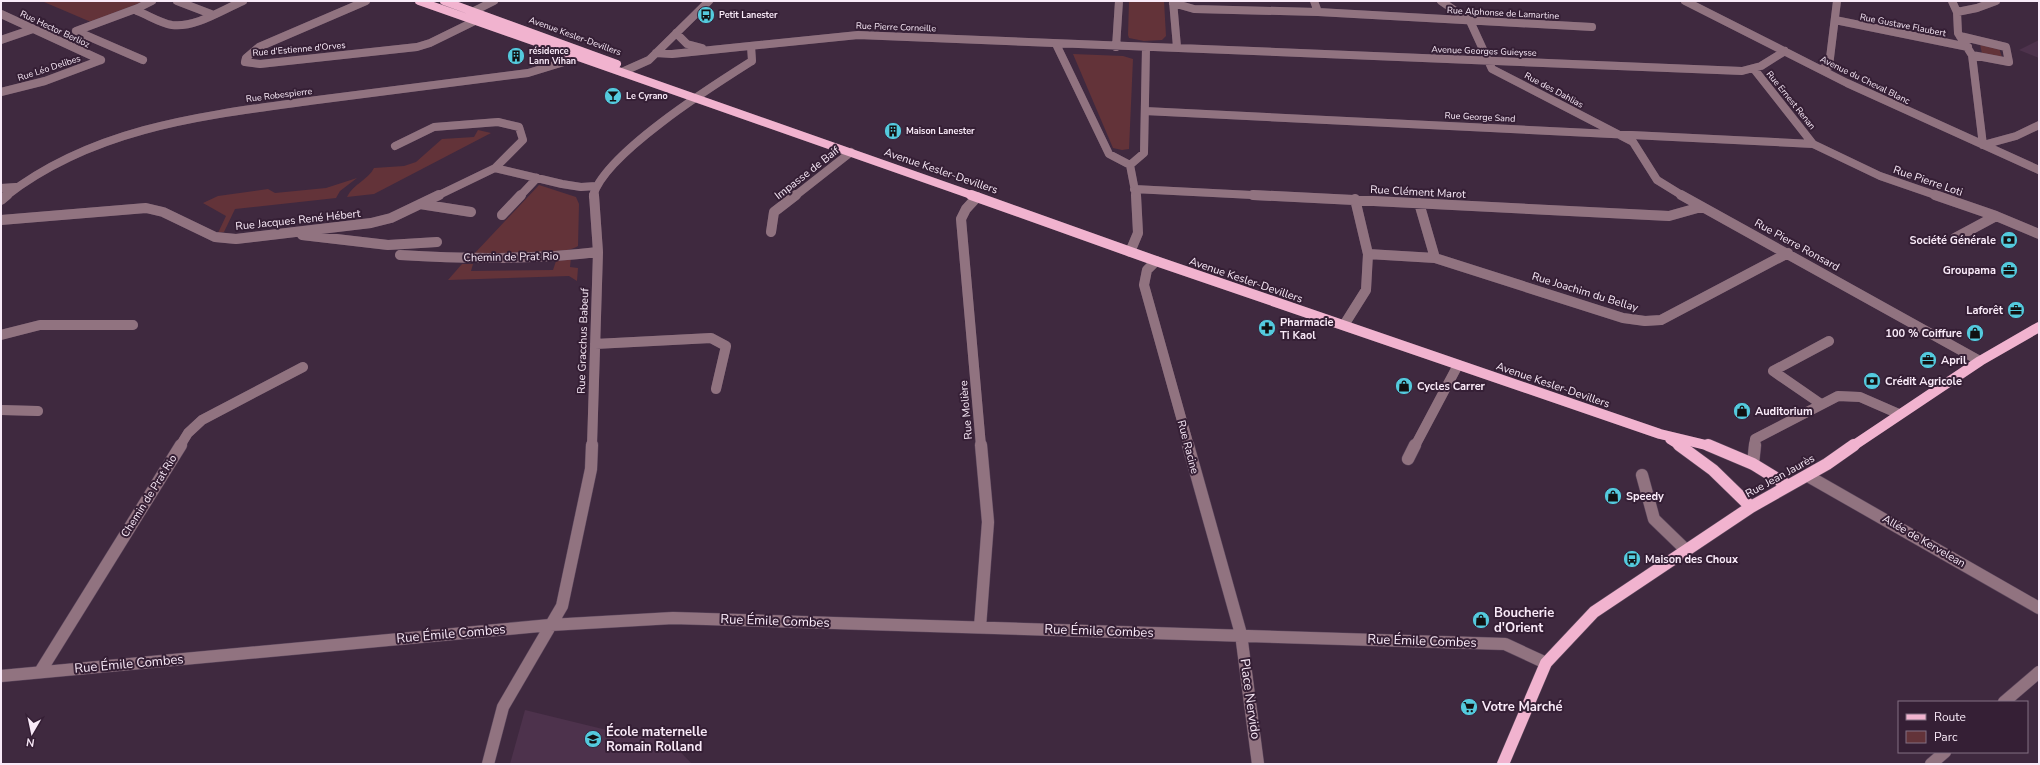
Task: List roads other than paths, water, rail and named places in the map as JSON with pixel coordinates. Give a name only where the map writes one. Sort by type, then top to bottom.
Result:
[{"type":"main road","name":"Avenue Kesler-Devillers","points":[[419,1],[977,196],[1156,262],[1660,434],[1708,445],[1753,464],[1788,485]]},
{"type":"main road","name":"Avenue Kesler-Devillers","points":[[444,1],[631,69],[696,97]]},
{"type":"main road","name":"Rue Jean Jaurès","points":[[1546,663],[1594,612],[1750,507],[1788,485],[1808,476],[1980,361],[2039,327]]},
{"type":"main road","points":[[1660,434],[1690,452],[1729,482],[1750,507]]},
{"type":"main road","points":[[1503,764],[1546,663]]},
{"type":"street","points":[[143,60],[76,31],[138,8],[152,1]]},
{"type":"street","points":[[177,1],[211,14]]},
{"type":"street","points":[[138,8],[138,11],[172,25],[190,23],[243,1]]},
{"type":"street","name":"Rue d'Estienne d'Orves","points":[[366,1],[259,47],[246,58],[245,62],[260,64],[416,47],[430,43],[486,16]]},
{"type":"street","points":[[474,11],[494,1]]},
{"type":"street","points":[[622,72],[631,69],[656,53],[709,1]]},
{"type":"street","points":[[1116,47],[1119,1]]},
{"type":"street","points":[[1314,1],[1318,12]]},
{"type":"street","points":[[1441,1],[1470,22],[1487,60]]},
{"type":"street","name":"Avenue du Cheval Blanc","points":[[1685,1],[1847,83],[2039,170]]},
{"type":"street","points":[[1821,69],[1829,66],[1837,1]]},
{"type":"street","points":[[1952,1],[1957,12],[1958,33],[1972,55],[1983,144],[2016,136],[2039,125]]},
{"type":"street","points":[[1957,12],[1977,8],[1996,1]]},
{"type":"street","points":[[1173,2],[1177,47]]},
{"type":"street","name":"Rue Alphonse de Lamartine","points":[[1173,2],[1194,9],[1318,12],[1470,22],[1592,27]]},
{"type":"street","name":"Rue Hector Berlioz","points":[[1,14],[101,60]]},
{"type":"street","name":"Rue Gustave Flaubert","points":[[1835,20],[1968,47]]},
{"type":"street","points":[[1,40],[33,29]]},
{"type":"street","name":"Rue Pierre Corneille","points":[[676,33],[680,39],[691,46],[712,49]]},
{"type":"street","name":"Rue Pierre Corneille","points":[[656,53],[672,54],[858,35],[1116,47],[1146,47]]},
{"type":"street","points":[[1960,36],[1999,44],[2006,47],[2009,62],[1972,55]]},
{"type":"street","points":[[1056,44],[1109,154],[1130,165]]},
{"type":"street","points":[[495,168],[581,187],[596,186],[615,161],[696,97],[752,61],[751,46]]},
{"type":"street","points":[[1130,165],[1144,153],[1146,47]]},
{"type":"street","name":"Avenue Georges Guieysse","points":[[1146,47],[1177,47],[1742,71],[1754,69],[1765,64],[1776,53],[1785,51]]},
{"type":"street","name":"Rue Robespierre","points":[[1,200],[16,187],[48,166],[81,150],[123,135],[164,123],[213,114],[528,73],[564,62],[583,51]]},
{"type":"street","name":"Rue Léo Delibes","points":[[1,92],[45,81],[101,60]]},
{"type":"street","name":"Rue des Dahlias","points":[[1487,60],[1492,69],[1616,134]]},
{"type":"street","name":"Rue Ernest Renan","points":[[1754,69],[1813,144]]},
{"type":"street","name":"Rue George Sand","points":[[1145,111],[1813,144]]},
{"type":"street","name":"Rue Jacques René Hébert","points":[[1,220],[146,208],[162,212],[215,237],[236,239],[371,224],[391,218],[495,168],[510,155],[523,140],[519,127],[498,122],[434,127],[395,146]]},
{"type":"street","name":"Rue Pierre Ronsard","points":[[1616,134],[1633,142],[1657,180],[1701,207],[1788,253],[1980,361]]},
{"type":"street","name":"Rue Pierre Loti","points":[[1813,144],[1880,176],[1996,216],[2039,234]]},
{"type":"street","name":"Impasse de Baif","points":[[771,232],[774,212],[851,152]]},
{"type":"street","points":[[1130,165],[1139,222],[1138,240],[1130,252]]},
{"type":"street","points":[[502,215],[537,178]]},
{"type":"street","name":"Rue Gracchus Babeuf","points":[[488,764],[504,707],[562,606],[566,593],[591,470],[598,252],[593,198],[596,186]]},
{"type":"street","points":[[1,188],[16,187]]},
{"type":"street","name":"Rue Clément Marot","points":[[1134,188],[1669,216],[1701,207]]},
{"type":"street","name":"Rue Molière","points":[[977,196],[966,208],[961,220],[988,522],[980,627]]},
{"type":"street","points":[[1344,325],[1366,290],[1368,254],[1355,199]]},
{"type":"street","points":[[1419,203],[1435,258]]},
{"type":"street","points":[[420,204],[471,212]]},
{"type":"street","points":[[1955,238],[1996,216]]},
{"type":"street","points":[[284,233],[388,245],[437,242]]},
{"type":"street","name":"Chemin de Prat Rio","points":[[400,255],[483,260],[570,256],[598,252]]},
{"type":"street","name":"Rue Joachim du Bellay","points":[[1368,254],[1435,258],[1623,318],[1645,321],[1661,320],[1788,253]]},
{"type":"street","name":"Rue Racine","points":[[1156,262],[1147,270],[1144,285],[1241,634]]},
{"type":"street","points":[[1,335],[40,325],[134,325]]},
{"type":"street","points":[[595,344],[711,338],[726,346],[716,389]]},
{"type":"street","points":[[1821,404],[1772,371],[1829,341]]},
{"type":"street","points":[[1408,459],[1458,365]]},
{"type":"street","name":"Chemin de Prat Rio","points":[[40,672],[188,433],[202,420],[303,367]]},
{"type":"street","points":[[1753,464],[1755,439],[1838,396],[1860,397],[1899,414]]},
{"type":"street","points":[[1,410],[38,410]]},
{"type":"street","points":[[1642,475],[1654,520],[1686,550]]},
{"type":"street","name":"Allée de Kervelean","points":[[1808,476],[2039,608]]},
{"type":"street","name":"Rue Émile Combes","points":[[1,676],[550,625],[673,618],[1241,634],[1505,644],[1546,663]]},
{"type":"street","name":"Place Nervido","points":[[1241,634],[1258,764]]},
{"type":"street","points":[[2005,701],[2039,672]]},
{"type":"street","points":[[1931,764],[1944,753]]},
{"type":"place","name":"Petit Lanester","points":[[706,15]]},
{"type":"place","name":"résidence Lann Vihan","points":[[516,56]]},
{"type":"place","name":"Le Cyrano","points":[[613,96]]},
{"type":"place","name":"Maison Lanester","points":[[893,131]]},
{"type":"place","name":"Société Générale","points":[[2009,240]]},
{"type":"place","name":"Groupama","points":[[2009,270]]},
{"type":"place","name":"Laforêt","points":[[2016,310]]},
{"type":"place","name":"Pharmacie Ti Kaol","points":[[1267,328]]},
{"type":"place","name":"100 % Coiffure","points":[[1975,333]]},
{"type":"place","name":"April","points":[[1928,360]]},
{"type":"place","name":"Crédit Agricole","points":[[1872,381]]},
{"type":"place","name":"Cycles Carrer","points":[[1404,386]]},
{"type":"place","name":"Auditorium","points":[[1742,411]]},
{"type":"place","name":"Speedy","points":[[1613,496]]},
{"type":"place","name":"Maison des Choux","points":[[1632,559]]},
{"type":"place","name":"Boucherie d'Orient","points":[[1481,620]]},
{"type":"place","name":"Votre Marché","points":[[1469,707]]},
{"type":"place","name":"École maternelle Romain Rolland","points":[[593,739]]}]
